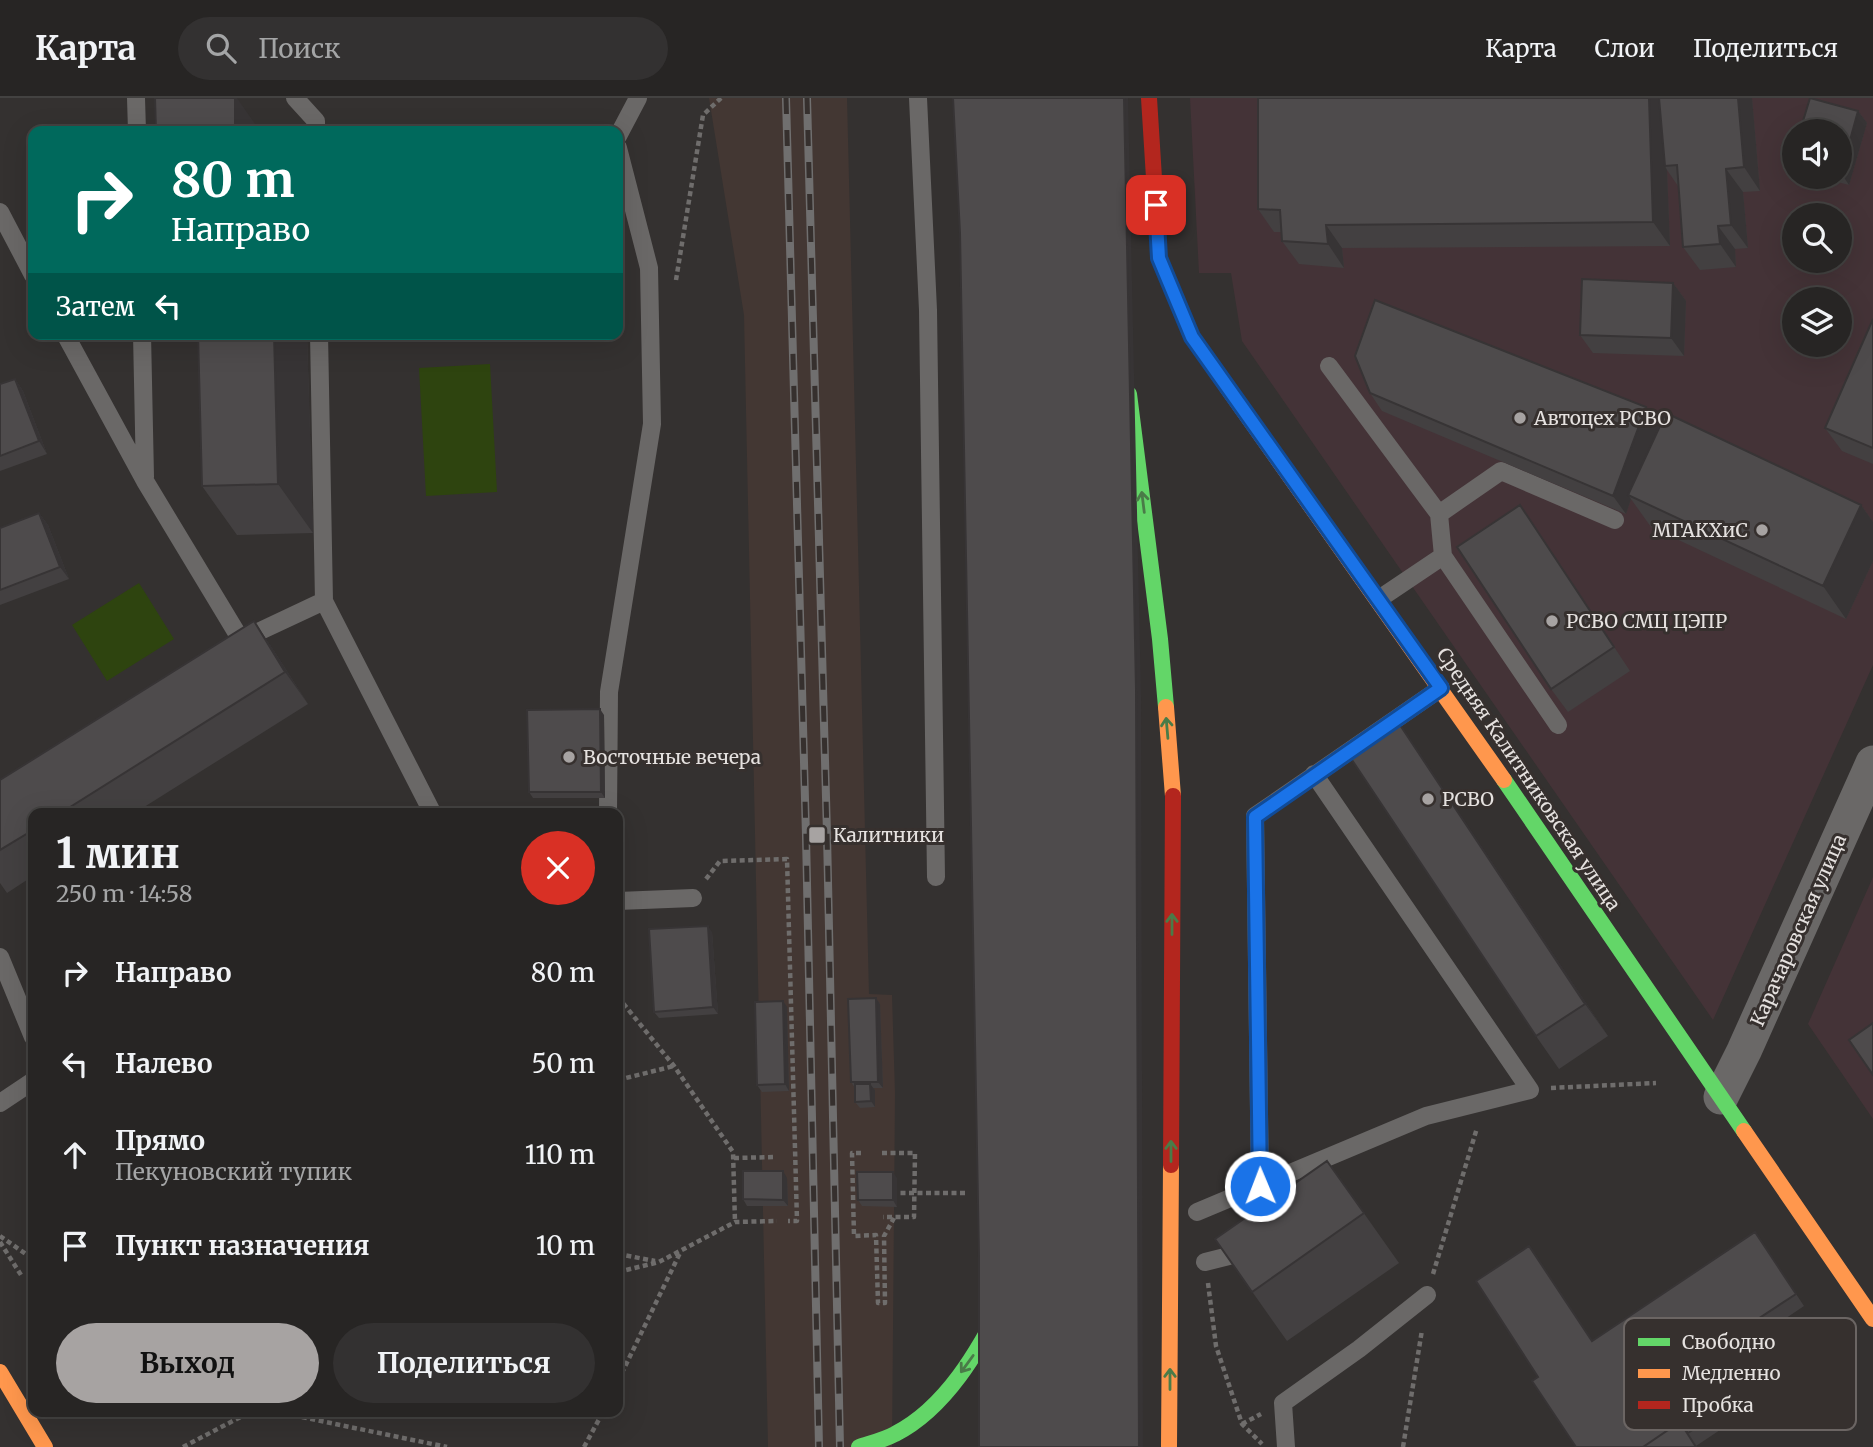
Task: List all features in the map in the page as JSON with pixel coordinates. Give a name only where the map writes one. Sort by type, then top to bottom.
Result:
[{"type":"street","name":"Средняя Калитниковская улица","points":[[1149,98],[1159,258],[1192,337],[1441,688],[1873,1319]]},
{"type":"street","points":[[1126,375],[1160,639],[1172,796],[1169,1447]]},
{"type":"street","name":"Карачаровская улица","points":[[1721,1097],[1873,763]]},
{"type":"street","points":[[859,1447],[898,1433],[947,1392],[985,1340],[1013,1284]]},
{"type":"street","points":[[0,1372],[45,1447]]},
{"type":"street","points":[[23,1410],[28,1416]]},
{"type":"street","points":[[29,1417],[54,1447]]},
{"type":"lane","points":[[136,98],[137,126]]},
{"type":"lane","points":[[295,98],[316,121],[316,126]]},
{"type":"lane","points":[[623,126],[638,98]]},
{"type":"lane","points":[[918,98],[928,310],[936,877]]},
{"type":"lane","points":[[608,808],[609,692],[653,424],[649,268],[623,167]]},
{"type":"lane","points":[[0,215],[28,266]]},
{"type":"lane","points":[[68,340],[235,643],[324,601]]},
{"type":"lane","points":[[142,340],[145,481]]},
{"type":"lane","points":[[319,340],[324,601],[430,808]]},
{"type":"lane","points":[[1329,366],[1439,514],[1443,556],[1558,726]]},
{"type":"lane","points":[[1439,514],[1501,471],[1615,520]]},
{"type":"lane","points":[[1379,599],[1443,556]]},
{"type":"lane","points":[[1205,1262],[1229,1256],[1255,1224],[1260,1186],[1255,817],[1441,688]]},
{"type":"lane","points":[[1197,1212],[1426,1116],[1530,1090],[1314,774]]},
{"type":"lane","points":[[623,901],[693,898]]},
{"type":"lane","points":[[0,957],[28,1025]]},
{"type":"lane","points":[[0,1103],[28,1084]]},
{"type":"lane","points":[[1286,1447],[1283,1402],[1359,1349],[1427,1296]]},
{"type":"path","points":[[674,290],[703,115],[721,98]]},
{"type":"path","points":[[693,898],[719,861],[787,859],[797,1221],[788,1221]]},
{"type":"path","points":[[623,1004],[674,1066],[733,1152],[735,1222]]},
{"type":"path","points":[[623,1079],[674,1066]]},
{"type":"path","points":[[1530,1090],[1656,1083]]},
{"type":"path","points":[[1404,1447],[1427,1296],[1486,1101]]},
{"type":"path","points":[[861,1153],[852,1153],[854,1236],[876,1235],[878,1303],[885,1303],[884,1236],[894,1218]]},
{"type":"path","points":[[882,1153],[915,1153],[915,1217],[883,1217]]},
{"type":"path","points":[[786,1156],[795,1156]]},
{"type":"path","points":[[734,1158],[775,1157]]},
{"type":"path","points":[[734,1191],[747,1192]]},
{"type":"path","points":[[888,1192],[967,1193]]},
{"type":"path","points":[[853,1217],[863,1217]]},
{"type":"path","points":[[623,1271],[659,1262],[735,1222],[777,1221]]},
{"type":"path","points":[[0,1236],[28,1256]]},
{"type":"path","points":[[0,1242],[21,1275]]},
{"type":"path","points":[[623,1371],[680,1252]]},
{"type":"path","points":[[623,1255],[659,1262]]},
{"type":"path","points":[[1205,1262],[1220,1359],[1242,1424],[1265,1447]]},
{"type":"path","points":[[183,1447],[240,1417]]},
{"type":"path","points":[[300,1417],[447,1447]]},
{"type":"path","points":[[584,1447],[600,1417]]},
{"type":"shaded area","points":[[709,98],[847,98],[869,994],[892,995],[895,1093],[892,1447],[768,1447],[744,315]]},
{"type":"shaded area","points":[[1190,98],[1873,98],[1873,665],[1713,1020],[1242,341],[1231,273],[1199,273]]},
{"type":"shaded area","points":[[1873,877],[1873,1119],[1808,1024]]},
{"type":"green space","points":[[490,364],[497,492],[426,496],[419,368]]},
{"type":"green space","points":[[139,583],[174,639],[107,681],[72,625]]},
{"type":"building","points":[[155,98],[235,98],[235,126],[156,126]]},
{"type":"building","points":[[953,98],[1124,98],[1136,689],[1139,1447],[979,1447],[979,1257],[960,233]]},
{"type":"building","points":[[1258,98],[1649,98],[1653,222],[1326,225],[1328,244],[1282,241],[1280,210],[1258,209]]},
{"type":"building","points":[[1659,98],[1738,98],[1744,167],[1726,169],[1731,225],[1718,226],[1720,244],[1683,247],[1677,165],[1665,166]]},
{"type":"building","points":[[1810,98],[1858,111],[1852,133],[1852,119],[1804,119]]},
{"type":"building","points":[[1582,279],[1673,283],[1671,338],[1580,335]]},
{"type":"building","name":"Автоцех РСВО","points":[[1375,300],[1646,407],[1613,496],[1370,393],[1355,356]]},
{"type":"building","points":[[1873,319],[1873,448],[1825,428]]},
{"type":"building","points":[[198,340],[274,340],[278,484],[202,486]]},
{"type":"building","points":[[15,379],[39,441],[0,456],[0,384]]},
{"type":"building","name":"МГАКХиС","points":[[1666,413],[1861,505],[1823,586],[1628,495]]},
{"type":"building","name":"РСВО СМЦ ЦЭПР","points":[[1520,505],[1614,647],[1551,689],[1457,547]]},
{"type":"building","points":[[39,513],[60,567],[0,590],[0,528]]},
{"type":"building","points":[[254,621],[285,672],[69,808],[28,808],[28,833],[0,850],[0,780]]},
{"type":"building","name":"Восточные вечера","points":[[600,709],[601,792],[529,792],[527,710]]},
{"type":"building","points":[[1394,716],[1585,1004],[1536,1036],[1344,748]]},
{"type":"building","points":[[708,926],[713,1007],[654,1012],[649,929]]},
{"type":"building","points":[[876,998],[878,1082],[851,1082],[848,999]]},
{"type":"building","points":[[783,1001],[785,1084],[757,1085],[755,1002]]},
{"type":"building","points":[[1873,1023],[1873,1075],[1849,1040]]},
{"type":"building","points":[[855,1084],[870,1084],[871,1101],[855,1102]]},
{"type":"building","points":[[1327,1161],[1364,1213],[1252,1292],[1215,1239]]},
{"type":"building","points":[[743,1171],[783,1171],[783,1200],[743,1199]]},
{"type":"building","points":[[857,1172],[893,1172],[893,1200],[858,1200]]},
{"type":"building","points":[[1755,1232],[1796,1294],[1759,1318],[1626,1318]]},
{"type":"building","points":[[1529,1246],[1592,1341],[1624,1320],[1624,1430],[1668,1430],[1643,1447],[1576,1447],[1532,1381],[1538,1377],[1476,1281]]},
{"type":"building","points":[[1668,1430],[1685,1430],[1696,1447],[1643,1447]]},
{"type":"railway","points":[[786,98],[819,1447]]},
{"type":"railway","points":[[807,98],[840,1447]]},
{"type":"traffic: fast","points":[[1129,394],[1166,707]]},
{"type":"traffic: fast","points":[[1504,780],[1744,1131]]},
{"type":"traffic: fast","points":[[859,1447],[895,1434],[930,1409],[972,1358],[1004,1301]]},
{"type":"traffic: slow","points":[[1226,386],[1504,780]]},
{"type":"traffic: slow","points":[[1166,707],[1173,796]]},
{"type":"traffic: slow","points":[[1744,1131],[1873,1319]]},
{"type":"traffic: slow","points":[[1169,1447],[1171,1165]]},
{"type":"traffic: slow","points":[[0,1372],[45,1447]]},
{"type":"traffic: jam","points":[[1149,98],[1159,258],[1192,337],[1226,386]]},
{"type":"traffic: jam","points":[[1171,1165],[1173,796]]},
{"type":"place","name":"Автоцех РСВО","points":[[1520,418]]},
{"type":"place","name":"МГАКХиС","points":[[1762,530]]},
{"type":"place","name":"РСВО СМЦ ЦЭПР","points":[[1552,621]]},
{"type":"place","name":"Восточные вечера","points":[[569,757]]},
{"type":"place","name":"РСВО","points":[[1428,799]]},
{"type":"place","name":"Калитники","points":[[817,835]]},
{"type":"route","points":[[1156,205],[1159,258],[1192,337],[1441,688],[1255,817],[1260,1186]]}]
